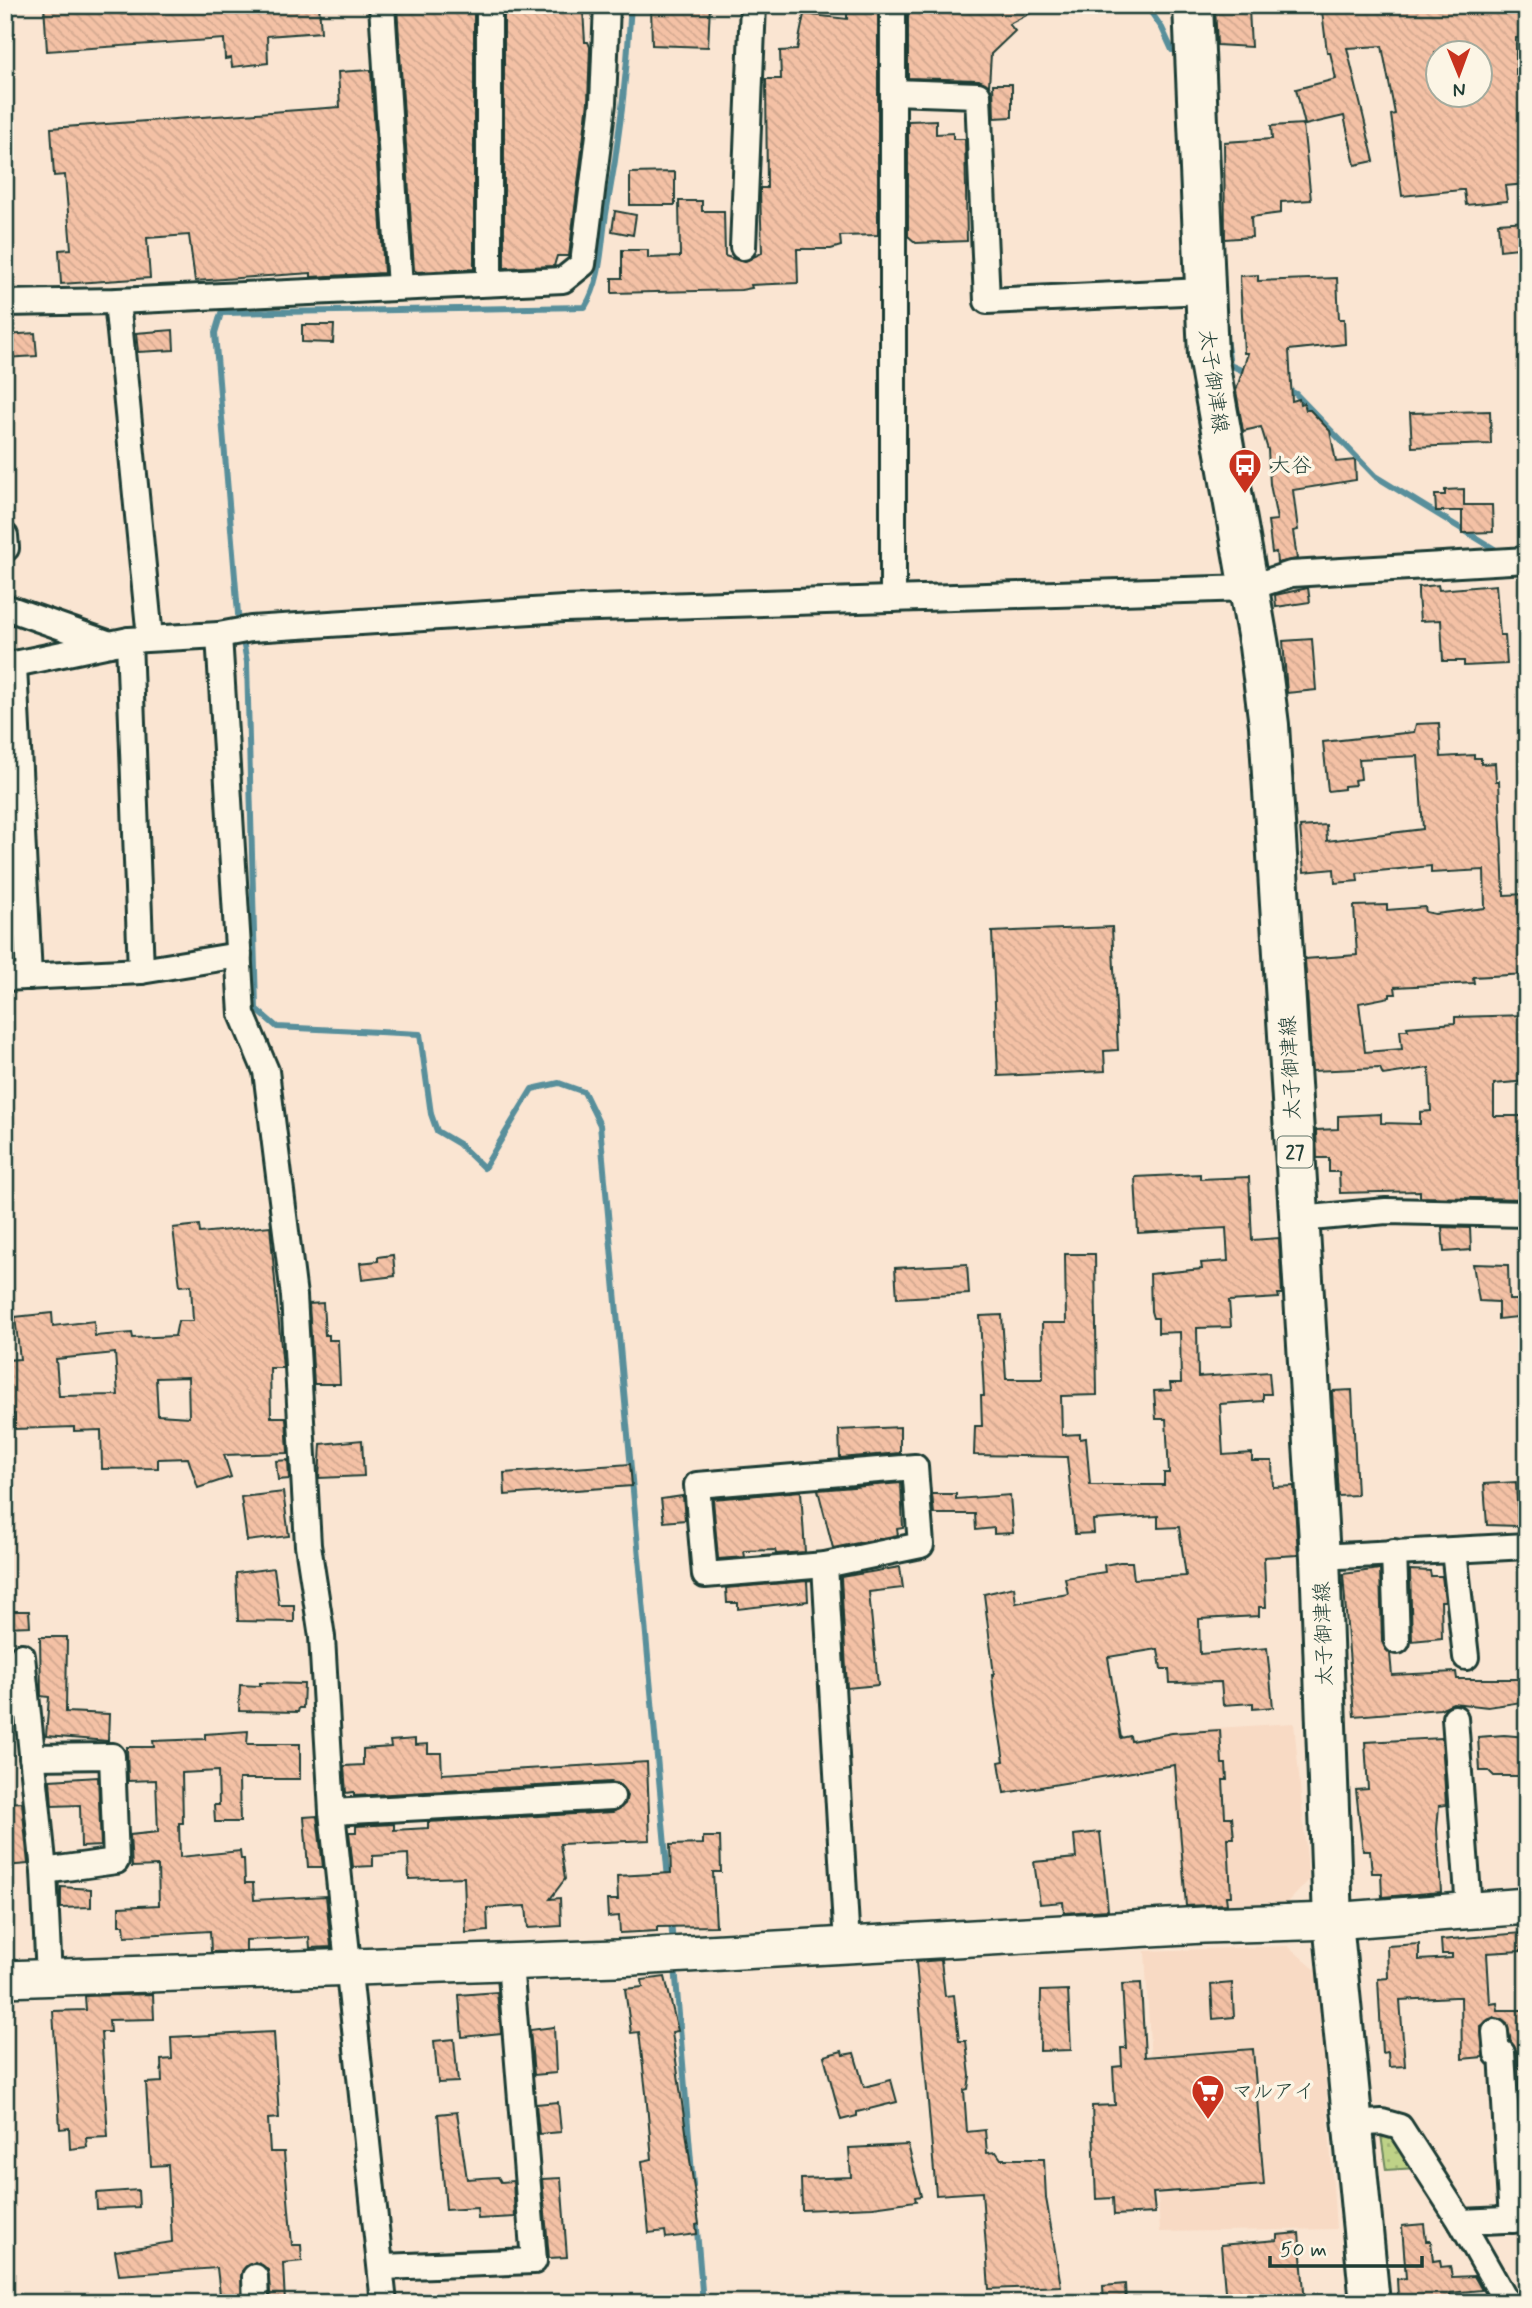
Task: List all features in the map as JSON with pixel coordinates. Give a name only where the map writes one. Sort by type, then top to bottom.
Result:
[{"type":"main road","name":"太子御津線","points":[[1193,5],[1203,291],[1208,356],[1249,588],[1269,725],[1320,1557],[1334,1921],[1370,2303]]},
{"type":"street","points":[[382,5],[400,287]]},
{"type":"street","points":[[489,5],[489,281]]},
{"type":"street","points":[[5,303],[117,301],[489,281],[562,280],[583,264],[603,103],[607,5]]},
{"type":"street","points":[[743,247],[752,5]]},
{"type":"street","points":[[893,5],[893,599]]},
{"type":"street","points":[[893,92],[978,95],[987,301],[1203,291]]},
{"type":"street","points":[[117,301],[141,971]]},
{"type":"street","points":[[239,955],[141,971],[17,978],[9,666],[130,641],[219,635],[251,629],[564,609],[1249,588],[1292,574],[1527,560]]},
{"type":"street","points":[[5,607],[130,641]]},
{"type":"street","points":[[219,635],[243,1014],[267,1071],[294,1296],[307,1545],[322,1637],[332,1812],[383,2267],[384,2303]]},
{"type":"street","points":[[1300,1219],[1386,1211],[1527,1214]]},
{"type":"street","points":[[915,1467],[921,1545],[825,1566],[705,1575],[696,1486],[915,1467]]},
{"type":"street","points":[[1320,1557],[1527,1546]]},
{"type":"street","points":[[1454,1551],[1466,1657]]},
{"type":"street","points":[[1394,1552],[1397,1641]]},
{"type":"street","points":[[825,1566],[847,1945]]},
{"type":"street","points":[[22,1656],[44,1871],[49,1978]]},
{"type":"street","points":[[1455,1718],[1469,1909]]},
{"type":"street","points":[[32,1757],[112,1756],[116,1861],[44,1871]]},
{"type":"street","points":[[332,1812],[612,1797]]},
{"type":"street","points":[[5,1979],[510,1963],[1203,1925],[1334,1921],[1527,1906]]},
{"type":"street","points":[[383,2267],[534,2261],[510,1963]]},
{"type":"street","points":[[1461,2222],[1519,2219],[1514,2109],[1502,2053],[1497,2054],[1495,2032]]},
{"type":"street","points":[[1353,2124],[1382,2122],[1400,2127],[1461,2222],[1507,2303]]},
{"type":"street","points":[[255,2277],[256,2303]]},
{"type":"shaded area","points":[[1294,1723],[1309,1880],[1278,1913],[1185,1914],[1168,1731]]},
{"type":"shaded area","points":[[1288,1946],[1318,1972],[1336,2229],[1160,2232],[1145,1951]]},
{"type":"green space","points":[[1381,2135],[1394,2135],[1416,2168],[1386,2170]]},
{"type":"building","points":[[44,5],[121,5],[122,14],[225,5],[319,5],[321,32],[267,36],[268,63],[232,67],[231,58],[225,59],[224,39],[47,51]]},
{"type":"building","points":[[460,5],[474,5],[474,269],[417,272],[414,270],[397,7],[412,6],[413,12],[461,9]]},
{"type":"building","points":[[504,5],[511,5],[512,11],[524,10],[524,13],[583,10],[585,42],[588,42],[590,47],[588,102],[569,256],[557,256],[554,266],[504,268]]},
{"type":"building","points":[[651,5],[710,5],[708,47],[652,45]]},
{"type":"building","points":[[847,5],[878,5],[878,235],[840,236],[841,246],[831,249],[797,249],[798,283],[751,285],[752,288],[741,290],[612,293],[612,278],[622,278],[622,250],[648,250],[648,258],[680,257],[679,201],[702,201],[702,211],[724,211],[725,256],[743,262],[762,253],[760,188],[767,188],[766,79],[781,79],[780,51],[797,50],[804,14],[847,19]]},
{"type":"building","points":[[908,5],[916,5],[916,11],[930,12],[971,10],[969,5],[1046,5],[1009,24],[1015,31],[991,54],[989,86],[979,80],[908,78]]},
{"type":"building","points":[[1385,5],[1527,5],[1527,32],[1524,32],[1524,38],[1516,38],[1516,75],[1527,74],[1527,184],[1505,186],[1507,201],[1466,205],[1464,190],[1402,196],[1391,115],[1395,114],[1382,46],[1347,48],[1374,161],[1355,165],[1344,116],[1305,125],[1296,89],[1336,79],[1330,52],[1327,52],[1322,11]]},
{"type":"building","points":[[1229,6],[1229,9],[1249,9],[1251,47],[1217,45],[1215,7]]},
{"type":"building","points":[[371,70],[384,273],[311,277],[311,273],[195,281],[189,235],[147,238],[150,278],[61,284],[59,250],[71,249],[65,175],[54,176],[51,128],[340,107],[338,72]]},
{"type":"building","points":[[993,84],[1012,84],[1012,117],[994,118]]},
{"type":"building","points":[[936,120],[936,134],[953,133],[953,139],[965,139],[967,241],[916,243],[908,236],[908,121]]},
{"type":"building","points":[[1303,124],[1311,200],[1281,202],[1281,213],[1251,217],[1252,237],[1225,239],[1224,142],[1272,139],[1271,126]]},
{"type":"building","points":[[675,172],[675,205],[630,205],[630,173]]},
{"type":"building","points":[[615,211],[636,215],[633,235],[612,231]]},
{"type":"building","points":[[1527,221],[1527,247],[1500,250],[1498,223]]},
{"type":"building","points":[[1258,275],[1258,281],[1337,278],[1339,319],[1344,319],[1345,344],[1289,350],[1292,401],[1299,399],[1300,404],[1304,403],[1306,410],[1310,410],[1330,431],[1336,462],[1355,460],[1356,480],[1293,490],[1298,530],[1293,531],[1297,559],[1277,563],[1276,552],[1272,553],[1268,521],[1277,520],[1270,484],[1268,450],[1261,427],[1243,431],[1236,391],[1248,353],[1244,353],[1240,276]]},
{"type":"building","points":[[302,325],[334,325],[333,343],[302,342]]},
{"type":"building","points":[[173,330],[174,350],[138,352],[136,333]]},
{"type":"building","points":[[35,333],[37,356],[5,358],[5,335]]},
{"type":"building","points":[[1490,411],[1491,444],[1412,447],[1410,413]]},
{"type":"building","points":[[1464,489],[1464,505],[1492,505],[1493,532],[1462,533],[1462,511],[1436,511],[1435,495],[1445,495],[1445,490]]},
{"type":"building","points":[[1438,585],[1439,590],[1496,585],[1500,635],[1505,635],[1507,664],[1464,666],[1464,661],[1443,661],[1441,620],[1420,621],[1418,594],[1418,587]]},
{"type":"building","points":[[1308,588],[1310,602],[1276,607],[1275,595]]},
{"type":"building","points":[[1312,639],[1316,690],[1287,693],[1283,641]]},
{"type":"building","points":[[1439,723],[1441,757],[1474,755],[1474,758],[1481,758],[1481,764],[1495,763],[1496,781],[1499,781],[1504,895],[1527,894],[1527,974],[1473,977],[1474,983],[1395,987],[1396,994],[1390,994],[1390,997],[1359,1003],[1365,1052],[1402,1049],[1400,1030],[1408,1030],[1407,1027],[1455,1023],[1455,1017],[1527,1015],[1527,1081],[1494,1084],[1494,1116],[1525,1116],[1527,1199],[1420,1197],[1420,1191],[1340,1193],[1339,1172],[1329,1172],[1329,1158],[1317,1158],[1316,1130],[1338,1129],[1338,1116],[1381,1114],[1381,1123],[1420,1124],[1420,1112],[1431,1111],[1429,1068],[1383,1075],[1380,1068],[1312,1071],[1305,959],[1357,955],[1354,906],[1387,905],[1387,910],[1425,907],[1426,912],[1435,914],[1485,908],[1484,870],[1431,873],[1431,866],[1357,873],[1358,881],[1335,883],[1334,869],[1304,872],[1300,827],[1326,825],[1327,841],[1423,829],[1418,756],[1359,759],[1361,779],[1354,780],[1355,785],[1344,786],[1344,789],[1328,791],[1323,742],[1414,732],[1416,724]]},
{"type":"building","points":[[1112,927],[1118,1050],[1104,1051],[1105,1071],[998,1076],[992,932]]},
{"type":"building","points":[[1200,1174],[1200,1179],[1249,1177],[1252,1240],[1279,1238],[1282,1294],[1278,1294],[1279,1298],[1229,1301],[1231,1327],[1197,1328],[1198,1377],[1269,1372],[1271,1394],[1263,1394],[1263,1401],[1220,1404],[1223,1455],[1252,1453],[1252,1461],[1272,1461],[1273,1487],[1294,1486],[1298,1555],[1264,1557],[1266,1607],[1259,1607],[1259,1616],[1199,1619],[1200,1654],[1267,1648],[1273,1707],[1253,1709],[1253,1703],[1223,1705],[1221,1682],[1170,1683],[1169,1669],[1161,1669],[1158,1649],[1108,1657],[1121,1738],[1130,1736],[1131,1741],[1172,1733],[1220,1730],[1222,1764],[1226,1764],[1227,1780],[1223,1780],[1225,1817],[1232,1817],[1234,1838],[1228,1838],[1231,1896],[1226,1896],[1227,1904],[1186,1906],[1175,1765],[1004,1793],[999,1762],[1004,1761],[995,1705],[984,1594],[1014,1587],[1016,1603],[1068,1594],[1065,1578],[1105,1572],[1104,1565],[1120,1562],[1132,1562],[1134,1579],[1186,1576],[1179,1527],[1158,1528],[1158,1516],[1093,1520],[1094,1533],[1075,1534],[1067,1457],[974,1455],[975,1426],[982,1426],[981,1396],[984,1396],[980,1316],[1002,1315],[1006,1379],[1043,1379],[1042,1323],[1066,1323],[1065,1254],[1095,1254],[1097,1395],[1061,1396],[1062,1435],[1080,1434],[1080,1439],[1086,1438],[1090,1485],[1164,1485],[1164,1473],[1169,1473],[1166,1419],[1156,1419],[1154,1391],[1171,1390],[1170,1383],[1181,1383],[1180,1332],[1158,1333],[1158,1318],[1153,1318],[1151,1311],[1150,1274],[1202,1269],[1201,1263],[1228,1261],[1226,1228],[1138,1233],[1135,1177]]},
{"type":"building","points":[[199,1225],[200,1233],[270,1226],[283,1368],[270,1368],[271,1417],[286,1417],[288,1453],[224,1455],[231,1477],[198,1488],[188,1458],[158,1459],[158,1468],[102,1469],[101,1430],[74,1431],[74,1427],[15,1429],[15,1414],[5,1415],[5,1360],[20,1359],[15,1317],[52,1313],[53,1326],[94,1321],[95,1336],[132,1333],[133,1338],[175,1336],[178,1321],[193,1321],[191,1285],[180,1286],[173,1228]],"holes":[[[115,1353],[118,1395],[59,1396],[56,1359]],[[188,1377],[189,1417],[158,1415],[156,1378]]]},
{"type":"building","points":[[1442,1227],[1470,1228],[1471,1250],[1444,1252]]},
{"type":"building","points":[[393,1255],[395,1276],[362,1280],[360,1263],[378,1261],[378,1257]]},
{"type":"building","points":[[967,1264],[969,1294],[897,1298],[895,1268]]},
{"type":"building","points":[[1473,1264],[1508,1265],[1509,1300],[1527,1300],[1527,1316],[1498,1319],[1498,1302],[1479,1301]]},
{"type":"building","points":[[323,1303],[325,1335],[329,1335],[329,1340],[338,1340],[340,1384],[314,1384],[309,1304]]},
{"type":"building","points":[[1352,1390],[1357,1495],[1338,1496],[1332,1391]]},
{"type":"building","points":[[900,1427],[900,1453],[840,1458],[839,1430]]},
{"type":"building","points":[[362,1440],[364,1476],[319,1478],[321,1444]]},
{"type":"building","points":[[288,1460],[289,1479],[278,1480],[276,1461]]},
{"type":"building","points":[[630,1464],[632,1486],[505,1495],[504,1473]]},
{"type":"building","points":[[1516,1482],[1518,1526],[1487,1525],[1484,1484]]},
{"type":"building","points":[[901,1483],[903,1528],[897,1529],[898,1535],[833,1548],[818,1490]]},
{"type":"building","points":[[801,1491],[805,1552],[776,1554],[775,1550],[744,1551],[745,1557],[718,1559],[713,1499]]},
{"type":"building","points":[[283,1492],[289,1536],[247,1541],[241,1497]]},
{"type":"building","points":[[932,1494],[956,1494],[956,1499],[1010,1495],[1013,1533],[994,1534],[994,1528],[976,1530],[975,1514],[934,1514]]},
{"type":"building","points":[[683,1496],[685,1520],[664,1522],[661,1499]]},
{"type":"building","points":[[900,1567],[903,1588],[869,1592],[878,1685],[847,1688],[841,1577]]},
{"type":"building","points":[[274,1568],[279,1605],[294,1605],[294,1622],[238,1621],[236,1573]]},
{"type":"building","points":[[1380,1569],[1382,1642],[1390,1654],[1392,1675],[1456,1672],[1457,1679],[1520,1679],[1522,1702],[1488,1707],[1453,1703],[1440,1709],[1354,1716],[1343,1574]]},
{"type":"building","points":[[1410,1570],[1430,1571],[1431,1576],[1442,1576],[1445,1601],[1441,1601],[1442,1638],[1412,1641]]},
{"type":"building","points":[[807,1581],[808,1601],[738,1609],[738,1603],[727,1603],[726,1588]]},
{"type":"building","points":[[5,1611],[29,1611],[30,1626],[5,1627]]},
{"type":"building","points":[[40,1637],[67,1637],[66,1712],[109,1714],[108,1741],[46,1736],[49,1697],[41,1696]]},
{"type":"building","points":[[260,1683],[304,1684],[303,1708],[299,1708],[298,1712],[239,1711],[240,1685],[260,1686]]},
{"type":"building","points":[[248,1731],[247,1744],[300,1744],[300,1779],[239,1779],[240,1822],[215,1822],[214,1805],[219,1805],[218,1771],[182,1773],[183,1823],[179,1823],[180,1857],[240,1851],[241,1859],[244,1859],[245,1883],[253,1883],[254,1900],[326,1896],[331,1947],[310,1948],[309,1937],[246,1940],[246,1951],[211,1952],[210,1931],[125,1936],[124,1925],[119,1925],[119,1907],[159,1905],[158,1866],[132,1867],[130,1835],[158,1832],[156,1780],[128,1781],[127,1747],[154,1747],[153,1741],[205,1739],[205,1734]]},
{"type":"building","points":[[1478,1737],[1527,1737],[1527,1776],[1494,1776],[1489,1771],[1480,1771]]},
{"type":"building","points":[[1442,1738],[1446,1805],[1439,1806],[1437,1829],[1441,1892],[1382,1897],[1381,1873],[1372,1873],[1370,1851],[1363,1851],[1356,1790],[1368,1789],[1365,1742]]},
{"type":"building","points":[[415,1739],[415,1745],[428,1744],[428,1753],[441,1753],[442,1774],[647,1762],[650,1840],[560,1844],[565,1879],[550,1899],[560,1898],[561,1926],[528,1928],[526,1906],[487,1908],[488,1931],[466,1933],[464,1877],[409,1879],[408,1854],[373,1856],[373,1866],[353,1867],[349,1832],[356,1832],[356,1826],[394,1824],[394,1830],[428,1828],[428,1822],[613,1812],[625,1804],[627,1796],[619,1784],[611,1782],[354,1796],[354,1792],[346,1793],[344,1766],[363,1765],[363,1749],[391,1747],[390,1741]]},
{"type":"building","points":[[98,1777],[101,1846],[81,1847],[80,1805],[52,1806],[50,1780]]},
{"type":"building","points":[[22,1802],[28,1864],[5,1866],[5,1803]]},
{"type":"building","points":[[317,1816],[323,1867],[308,1867],[304,1817]]},
{"type":"building","points":[[1100,1832],[1108,1910],[1064,1913],[1063,1902],[1040,1904],[1034,1862],[1076,1858],[1074,1835]]},
{"type":"building","points":[[703,1837],[720,1837],[721,1872],[713,1872],[716,1926],[657,1927],[657,1931],[620,1933],[619,1916],[608,1917],[607,1900],[618,1900],[617,1876],[671,1873],[670,1845],[703,1844]]},
{"type":"building","points":[[61,1887],[91,1889],[91,1907],[61,1908]]},
{"type":"building","points":[[1521,1933],[1521,1951],[1487,1953],[1490,2004],[1497,2003],[1498,2010],[1527,2010],[1527,2068],[1518,2068],[1517,2051],[1511,2042],[1507,2024],[1494,2017],[1481,2026],[1483,2057],[1462,2059],[1461,1997],[1400,2000],[1405,2066],[1389,2067],[1388,2052],[1382,2053],[1378,1979],[1388,1978],[1387,1946],[1419,1944],[1419,1960],[1452,1958],[1452,1954],[1442,1954],[1441,1940]]},
{"type":"building","points":[[941,1960],[945,1996],[954,1995],[959,2041],[966,2041],[970,2076],[968,2089],[964,2090],[967,2132],[985,2130],[987,2153],[996,2152],[1001,2159],[1044,2159],[1046,2198],[1061,2286],[989,2289],[982,2192],[936,2195],[916,1962]]},
{"type":"building","points":[[665,1977],[678,2031],[672,2032],[699,2224],[696,2225],[697,2234],[666,2238],[665,2231],[649,2233],[642,2161],[652,2159],[646,2093],[639,2032],[631,2033],[625,1989],[643,1987],[642,1980]]},
{"type":"building","points":[[1141,1983],[1145,2057],[1253,2049],[1264,2185],[1153,2193],[1155,2213],[1114,2215],[1113,2198],[1096,2199],[1092,2106],[1115,2105],[1113,2067],[1122,2066],[1121,2048],[1126,2048],[1122,1984]]},
{"type":"building","points":[[1232,1983],[1234,2017],[1213,2019],[1211,1985]]},
{"type":"building","points":[[1068,1990],[1071,2050],[1040,2051],[1041,1991]]},
{"type":"building","points":[[497,1992],[501,2033],[462,2037],[459,1995]]},
{"type":"building","points":[[153,1994],[154,2019],[109,2020],[110,2032],[101,2032],[108,2137],[86,2138],[87,2147],[70,2149],[69,2128],[60,2129],[53,2011],[86,2010],[85,1996]]},
{"type":"building","points":[[554,2027],[556,2073],[534,2075],[530,2030]]},
{"type":"building","points":[[274,2032],[279,2118],[268,2119],[270,2152],[284,2152],[292,2245],[301,2245],[302,2261],[283,2263],[285,2303],[271,2303],[268,2270],[255,2262],[242,2271],[241,2303],[221,2303],[217,2268],[119,2275],[115,2251],[172,2242],[168,2165],[151,2166],[146,2083],[162,2082],[161,2060],[172,2059],[171,2037]]},
{"type":"building","points":[[454,2039],[458,2082],[438,2083],[434,2041]]},
{"type":"building","points":[[842,2051],[843,2055],[854,2053],[864,2087],[891,2080],[897,2102],[857,2112],[857,2116],[841,2120],[824,2056]]},
{"type":"building","points":[[558,2102],[561,2132],[539,2134],[536,2104]]},
{"type":"building","points":[[457,2112],[467,2179],[498,2177],[501,2182],[513,2181],[515,2217],[478,2219],[477,2208],[446,2210],[438,2114]]},
{"type":"building","points":[[908,2145],[921,2196],[915,2197],[916,2201],[873,2207],[802,2210],[801,2179],[851,2177],[849,2148]]},
{"type":"building","points":[[561,2178],[567,2257],[549,2258],[542,2179]]},
{"type":"building","points":[[138,2190],[139,2207],[97,2209],[96,2193]]},
{"type":"building","points":[[1424,2224],[1426,2241],[1431,2241],[1433,2261],[1440,2260],[1441,2267],[1450,2266],[1452,2277],[1474,2276],[1482,2290],[1450,2293],[1451,2303],[1405,2303],[1404,2297],[1398,2297],[1397,2279],[1406,2278],[1402,2226]]},
{"type":"building","points":[[1299,2233],[1305,2303],[1226,2303],[1221,2245],[1277,2240],[1277,2235]]},
{"type":"building","points":[[1125,2284],[1126,2303],[1104,2303],[1103,2286]]},
{"type":"waterway","points":[[239,626],[215,333],[221,313],[585,307],[595,285],[600,262],[622,110],[631,5]]},
{"type":"waterway","points":[[1146,5],[1162,28],[1172,50]]},
{"type":"waterway","points":[[1226,339],[1230,365],[1250,374]]},
{"type":"waterway","points":[[1286,389],[1296,394],[1375,476],[1501,553]]},
{"type":"waterway","points":[[242,636],[247,662],[256,1009],[277,1027],[420,1034],[431,1114],[437,1131],[459,1144],[484,1168],[532,1089],[559,1083],[584,1092],[600,1125],[668,1879]]},
{"type":"waterway","points":[[671,1921],[673,1945]]},
{"type":"waterway","points":[[675,1966],[693,2186]]},
{"type":"waterway","points":[[696,2218],[703,2303]]},
{"type":"place","name":"大谷","points":[[1245,495]]},
{"type":"place","name":"マルアイ","points":[[1208,2121]]}]
